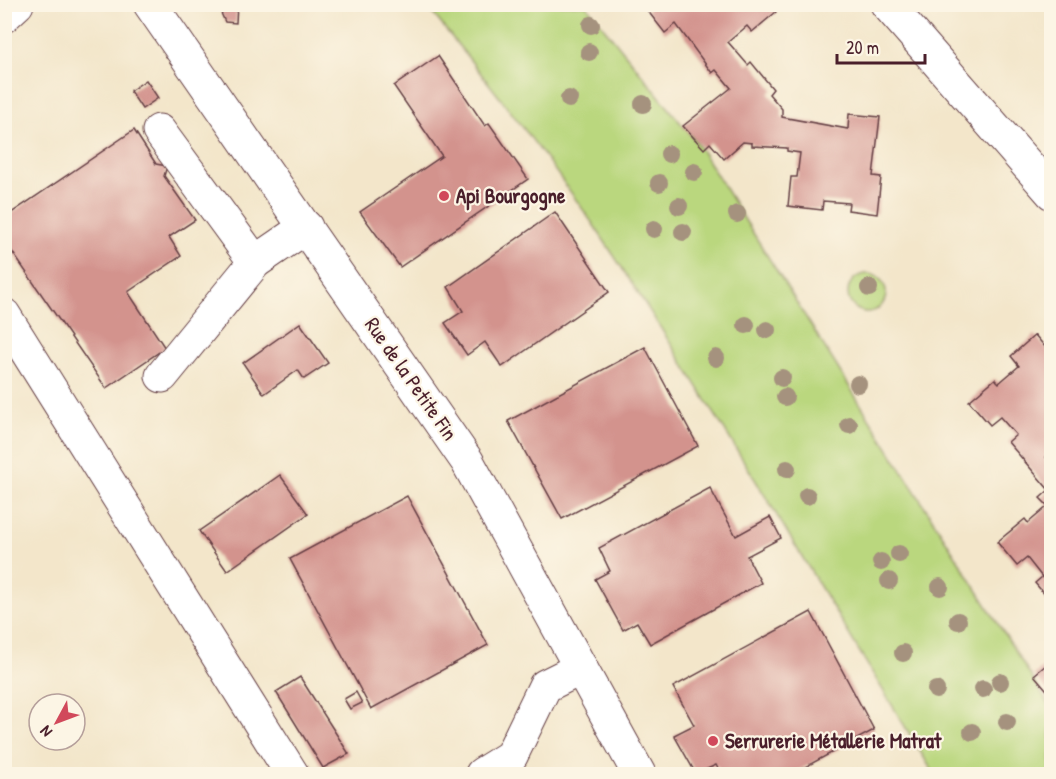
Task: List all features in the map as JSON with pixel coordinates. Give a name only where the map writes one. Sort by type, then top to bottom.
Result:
[{"type":"street","points":[[4,16],[17,4]]},
{"type":"street","name":"Rue de la Petite Fin","points":[[150,4],[467,461],[639,774]]},
{"type":"street","points":[[887,4],[1052,193]]},
{"type":"street","points":[[159,131],[255,262]]},
{"type":"street","points":[[162,376],[255,262],[306,227]]},
{"type":"street","points":[[4,315],[292,774]]},
{"type":"street","points":[[482,774],[511,756],[545,686],[581,668]]},
{"type":"green space","points":[[426,5],[586,5],[696,142],[1051,708],[1051,774],[934,774],[726,433],[597,230],[535,144]]},
{"type":"green space","points":[[867,274],[880,280],[886,293],[880,306],[867,312],[854,306],[848,293],[854,280]]},
{"type":"building","points":[[222,4],[237,4],[236,23],[225,22],[221,13]]},
{"type":"building","points":[[654,4],[770,4],[776,12],[752,32],[747,26],[728,42],[748,65],[751,62],[773,89],[769,94],[782,109],[782,117],[848,129],[849,114],[880,117],[873,176],[881,177],[877,214],[848,210],[849,203],[823,201],[822,210],[788,206],[791,177],[797,177],[800,153],[787,151],[787,148],[752,146],[752,143],[743,142],[724,159],[710,143],[704,149],[683,126],[731,88],[716,70],[712,73],[676,24],[665,33],[647,10]]},
{"type":"building","name":"Api Bourgogne","points":[[438,56],[485,126],[489,123],[528,179],[400,267],[360,212],[442,156],[394,86]]},
{"type":"building","points":[[146,80],[158,98],[142,109],[130,91]]},
{"type":"building","points":[[134,130],[156,164],[167,166],[164,176],[195,220],[169,237],[181,256],[128,292],[165,348],[106,388],[4,240],[4,218]]},
{"type":"building","points":[[555,212],[609,292],[502,367],[485,342],[467,355],[445,323],[463,311],[448,287]]},
{"type":"building","points":[[300,323],[328,363],[304,379],[298,370],[264,394],[243,363]]},
{"type":"building","points":[[1035,335],[1052,355],[1052,439],[1049,441],[1052,452],[1046,457],[1052,464],[1052,603],[1035,583],[1042,577],[1027,558],[1017,566],[997,542],[1025,519],[1028,523],[1048,506],[1040,498],[1049,490],[1008,442],[1016,435],[1000,417],[990,425],[969,401],[995,379],[999,383],[1019,366],[1011,356]]},
{"type":"building","points":[[645,347],[698,446],[562,519],[508,421]]},
{"type":"building","points":[[280,475],[308,514],[227,571],[199,531]]},
{"type":"building","points":[[710,488],[736,536],[770,517],[781,538],[747,556],[761,583],[650,644],[637,622],[623,630],[595,579],[610,571],[599,548]]},
{"type":"building","points":[[407,496],[488,645],[371,709],[290,559]]},
{"type":"building","points":[[811,612],[874,730],[792,774],[721,774],[716,765],[696,774],[674,735],[694,725],[673,687]]},
{"type":"building","points":[[1052,660],[1052,696],[1034,675]]},
{"type":"building","points":[[300,677],[349,754],[323,768],[276,692]]},
{"type":"building","points":[[356,692],[362,703],[350,709],[344,699]]},
{"type":"place","name":"Api Bourgogne","points":[[444,196]]},
{"type":"place","name":"Serrurerie Métallerie Matrat","points":[[713,741]]}]
